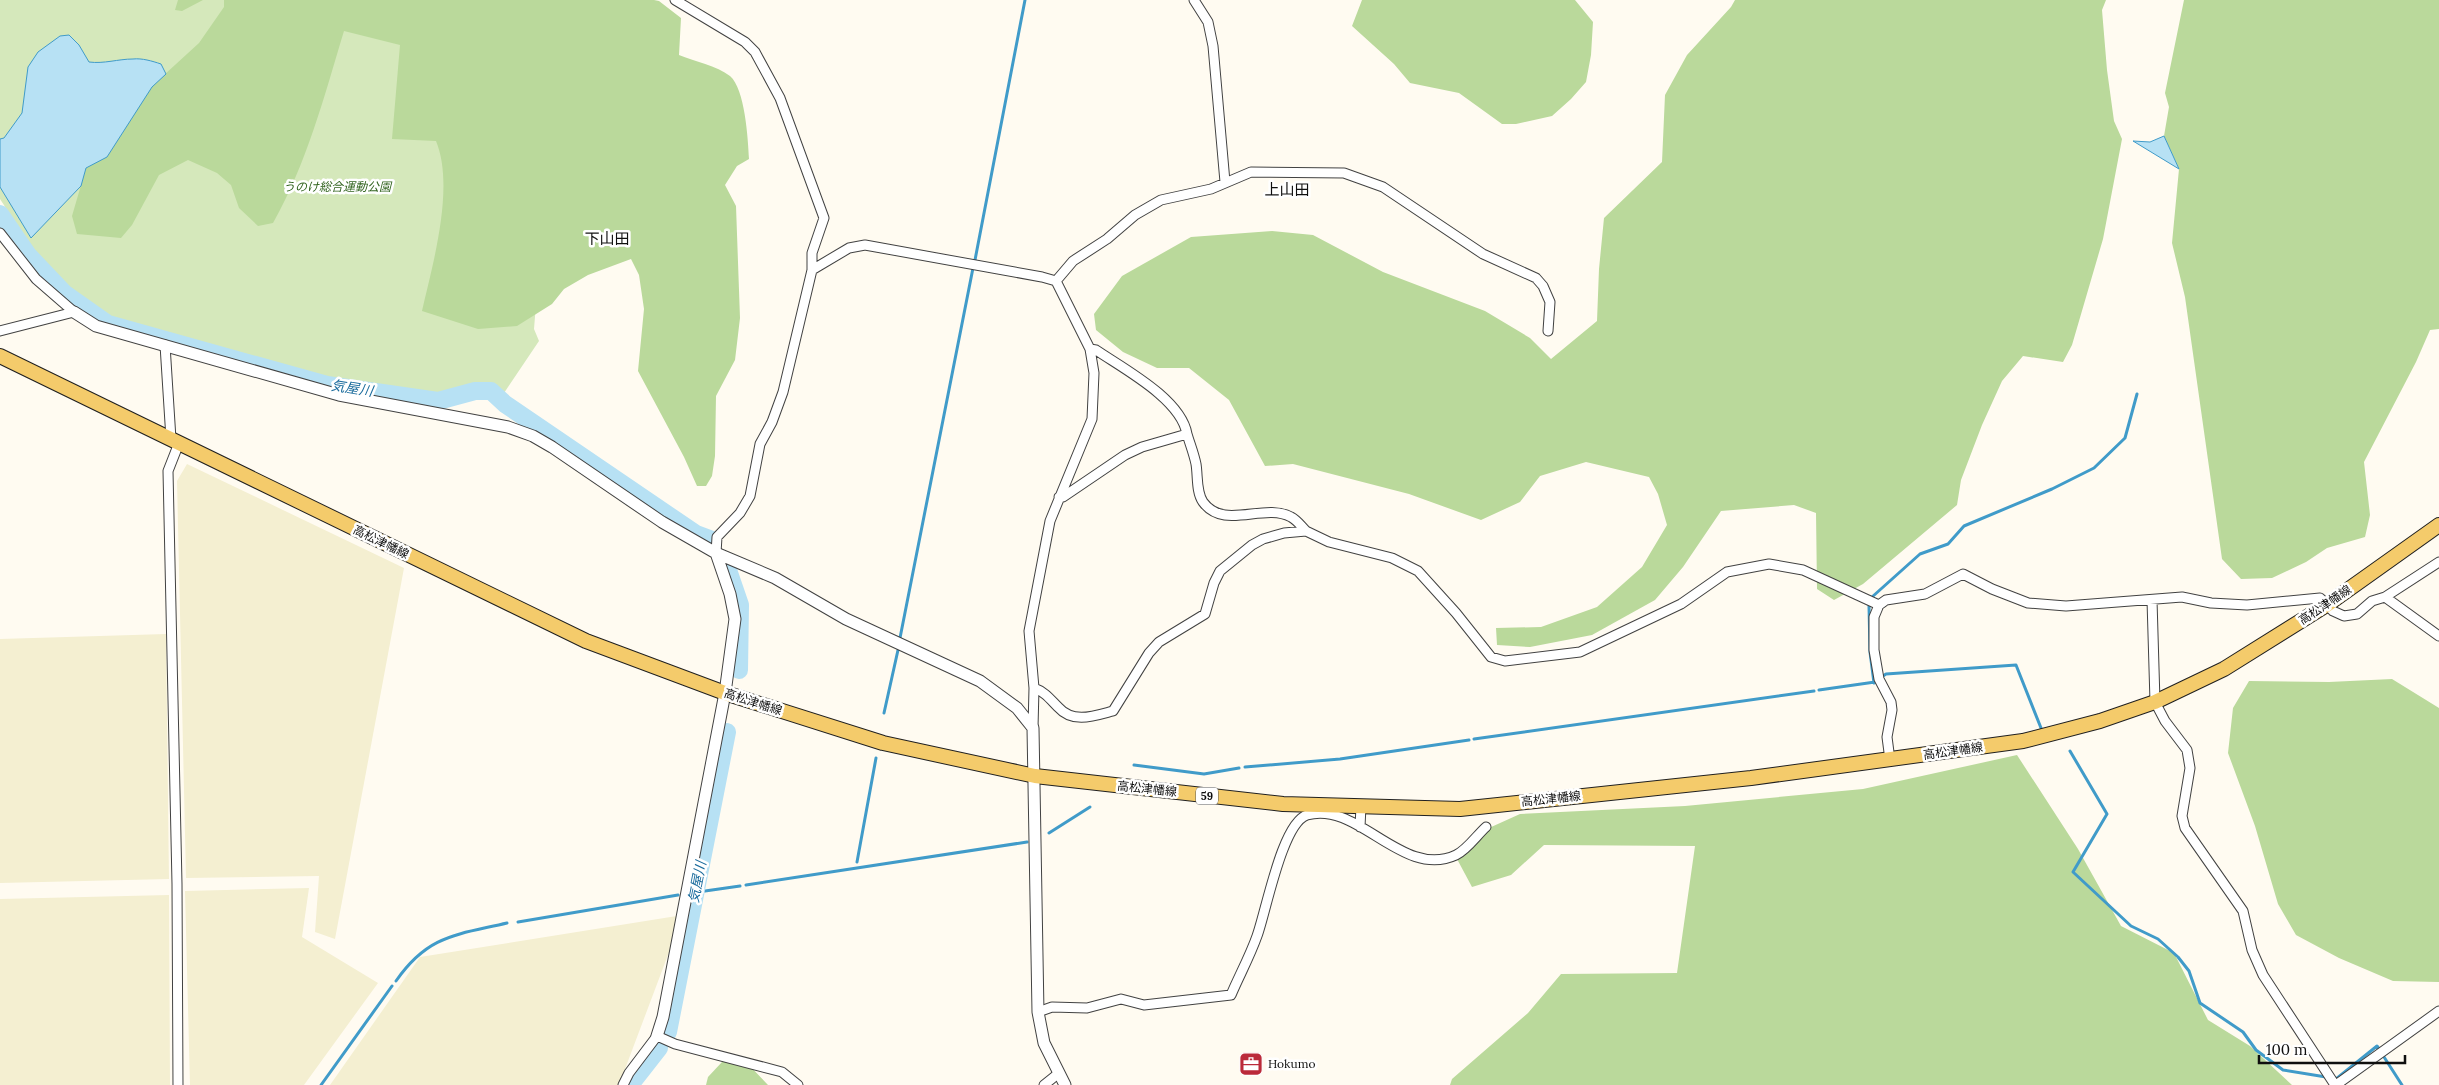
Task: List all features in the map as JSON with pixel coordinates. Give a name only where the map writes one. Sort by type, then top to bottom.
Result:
[{"type":"main road","name":"高松津幡線","points":[[0,356],[586,641],[725,693],[883,743],[1034,776],[1283,804],[1460,809],[1752,778],[2023,741],[2100,721],[2155,702],[2224,670],[2328,604],[2439,525]]},
{"type":"street","points":[[622,1085],[657,1036],[689,884],[725,693],[735,619],[730,594],[716,553],[717,537],[740,513],[750,496],[760,444],[772,422],[783,392],[812,270],[812,253],[824,218],[780,98],[755,52],[745,42],[675,0]]},
{"type":"street","points":[[1194,0],[1208,22],[1213,46],[1225,182]]},
{"type":"street","points":[[1056,281],[1073,261],[1107,239],[1135,215],[1161,200],[1211,189],[1251,172],[1344,172],[1383,187],[1483,254],[1536,278],[1544,286],[1550,302],[1548,331]]},
{"type":"street","points":[[0,233],[36,279],[74,312],[96,326],[340,395],[508,427],[533,436],[662,522],[716,553],[775,578],[846,619],[980,681],[1017,708],[1033,728]]},
{"type":"street","points":[[812,270],[849,248],[865,245],[1056,281]]},
{"type":"street","points":[[1056,281],[1090,349],[1094,373],[1092,419],[1050,521],[1029,631],[1034,688],[1038,1012],[1044,1044],[1065,1085]]},
{"type":"street","points":[[0,331],[74,312]]},
{"type":"street","points":[[165,345],[175,441],[168,471],[178,884],[178,1085]]},
{"type":"street","points":[[1090,349],[1096,350],[1155,390],[1185,422],[1196,462],[1199,493],[1203,502],[1211,509],[1224,516],[1262,512],[1279,513],[1292,518],[1306,531],[1329,542],[1392,558],[1418,571],[1456,613],[1491,657],[1505,661],[1580,652],[1681,604],[1727,572],[1769,564],[1803,570],[1879,605]]},
{"type":"street","points":[[1059,497],[1064,497],[1125,455],[1142,447],[1188,434]]},
{"type":"street","points":[[1034,688],[1044,691],[1060,710],[1072,717],[1091,717],[1113,711],[1149,653],[1159,642],[1205,614],[1214,583],[1220,571],[1252,544],[1284,533],[1306,531]]},
{"type":"street","points":[[1890,760],[1887,737],[1892,710],[1891,702],[1879,679],[1874,650],[1874,616],[1879,605],[1886,600],[1925,594],[1963,574],[1992,589],[2028,603],[2066,606],[2182,597],[2211,603],[2247,604],[2320,598],[2333,611],[2344,616],[2357,614],[2372,602],[2384,597],[2439,562]]},
{"type":"street","points":[[2384,597],[2439,636]]},
{"type":"street","points":[[2152,600],[2155,702],[2165,721],[2187,750],[2190,768],[2182,816],[2185,828],[2243,911],[2252,950],[2263,974],[2336,1085],[2439,1012]]},
{"type":"street","points":[[1360,827],[1361,806]]},
{"type":"street","points":[[1038,1012],[1052,1007],[1087,1008],[1121,999],[1144,1005],[1231,995],[1257,935],[1279,860],[1296,824],[1302,818],[1315,814],[1344,819],[1414,858],[1428,861],[1457,854],[1486,827]]},
{"type":"street","points":[[657,1036],[675,1044],[782,1072],[798,1085]]},
{"type":"street","points":[[1044,1085],[1059,1073]]},
{"type":"shaded area","points":[[187,464],[404,568],[335,939],[315,932],[319,876],[186,878],[177,481]]},
{"type":"shaded area","points":[[166,634],[169,879],[0,883],[0,639]]},
{"type":"shaded area","points":[[309,888],[302,937],[378,983],[304,1085],[190,1085],[185,891]]},
{"type":"shaded area","points":[[169,895],[170,1085],[0,1085],[0,899]]},
{"type":"shaded area","points":[[683,915],[619,1085],[330,1085],[420,957]]},
{"type":"green space","name":"うのけ総合運動公園","points":[[0,0],[405,0],[536,304],[534,329],[539,341],[504,393],[428,394],[330,378],[110,319],[67,289],[41,262],[0,199]]},
{"type":"green space","points":[[178,0],[203,0],[182,11],[175,10]]},
{"type":"green space","points":[[224,0],[654,0],[659,1],[681,18],[679,55],[719,69],[730,76],[735,82],[745,115],[748,139],[749,159],[737,166],[725,185],[736,206],[740,318],[735,360],[716,396],[715,456],[712,476],[706,486],[697,486],[684,457],[638,371],[644,309],[639,275],[631,259],[588,275],[564,289],[552,304],[517,326],[478,329],[422,311],[440,225],[443,180],[441,160],[436,141],[392,139],[400,45],[344,31],[322,105],[305,153],[296,177],[273,223],[258,226],[239,208],[231,185],[217,173],[188,160],[159,175],[132,225],[121,238],[77,234],[72,216],[86,168],[107,156],[152,86],[199,43],[224,7]]},
{"type":"green space","points":[[1362,0],[1575,0],[1593,22],[1591,55],[1586,82],[1552,116],[1516,124],[1502,124],[1459,93],[1410,83],[1394,64],[1352,26]]},
{"type":"green space","points":[[1735,0],[2106,0],[2102,10],[2107,70],[2114,121],[2122,139],[2103,239],[2072,345],[2063,362],[2023,356],[2002,381],[1982,425],[1961,480],[1957,505],[1863,584],[1834,600],[1817,589],[1816,513],[1794,505],[1721,511],[1683,567],[1655,600],[1592,635],[1530,647],[1497,645],[1496,628],[1541,627],[1597,607],[1642,567],[1667,525],[1658,494],[1649,477],[1586,462],[1540,476],[1520,502],[1481,520],[1409,494],[1293,464],[1265,466],[1229,400],[1189,368],[1157,368],[1123,352],[1096,330],[1094,314],[1122,276],[1191,237],[1272,231],[1313,235],[1383,272],[1485,311],[1530,338],[1551,359],[1597,321],[1599,269],[1604,218],[1662,162],[1665,95],[1687,55],[1731,7]]},
{"type":"green space","points":[[2184,0],[2439,0],[2439,329],[2430,330],[2416,362],[2364,462],[2370,515],[2365,537],[2327,548],[2306,562],[2272,578],[2241,579],[2222,559],[2185,297],[2172,243],[2179,169],[2164,136],[2169,107],[2165,93]]},
{"type":"green space","points":[[2392,679],[2439,708],[2439,982],[2393,981],[2339,958],[2296,935],[2278,904],[2255,826],[2228,753],[2233,708],[2249,681],[2329,682]]},
{"type":"green space","points":[[2017,755],[2078,849],[2121,926],[2174,953],[2208,1020],[2250,1046],[2292,1085],[1450,1085],[1452,1079],[1528,1013],[1561,974],[1677,973],[1695,846],[1544,845],[1511,875],[1472,887],[1457,859],[1489,828],[1520,814],[1685,806],[1863,789]]},
{"type":"green space","points":[[722,1062],[746,1062],[768,1085],[706,1085],[708,1077]]},
{"type":"water","points":[[69,35],[79,45],[89,62],[143,59],[161,64],[166,74],[152,87],[107,157],[86,168],[81,186],[31,238],[0,187],[0,139],[4,138],[22,113],[28,67],[38,52],[60,36]]},
{"type":"water","points":[[2164,136],[2179,169],[2133,141],[2150,142]]},
{"type":"waterway","points":[[975,260],[1025,0]]},
{"type":"waterway","name":"気屋川","points":[[0,214],[28,255],[64,293],[108,324],[327,385],[438,401],[475,391],[491,391],[505,404],[696,534],[712,540]]},
{"type":"waterway","points":[[900,638],[973,268]]},
{"type":"waterway","points":[[1872,597],[1920,554],[1948,544],[1964,526],[2052,489],[2094,468],[2125,438],[2137,394]]},
{"type":"waterway","name":"気屋川","points":[[728,570],[740,605],[739,670]]},
{"type":"waterway","points":[[1869,606],[1870,652],[1874,683]]},
{"type":"waterway","points":[[884,713],[898,650]]},
{"type":"waterway","points":[[1883,676],[1886,674],[2016,665],[2041,728]]},
{"type":"waterway","points":[[1819,690],[1875,682]]},
{"type":"waterway","points":[[1474,739],[1814,691]]},
{"type":"waterway","name":"気屋川","points":[[668,1032],[727,732]]},
{"type":"waterway","points":[[1245,767],[1340,759],[1469,740]]},
{"type":"waterway","points":[[2070,751],[2107,814],[2073,872],[2131,926],[2158,939],[2178,957],[2189,971],[2200,1003],[2243,1032],[2256,1050],[2283,1070],[2326,1077]]},
{"type":"waterway","points":[[857,862],[876,758]]},
{"type":"waterway","points":[[1134,765],[1204,774],[1239,768]]},
{"type":"waterway","points":[[1049,833],[1090,807]]},
{"type":"waterway","points":[[746,885],[1027,842]]},
{"type":"waterway","points":[[705,891],[740,886]]},
{"type":"waterway","points":[[518,922],[678,895]]},
{"type":"waterway","points":[[396,981],[420,954],[444,939],[507,923]]},
{"type":"waterway","points":[[321,1085],[392,986]]},
{"type":"waterway","points":[[2336,1079],[2377,1046],[2380,1050]]},
{"type":"waterway","name":"気屋川","points":[[630,1085],[659,1048]]},
{"type":"waterway","points":[[2384,1057],[2402,1085]]},
{"type":"place","name":"Hokumo","points":[[1251,1064]]},
{"type":"district","name":"上山田","points":[[1287,190]]},
{"type":"district","name":"下山田","points":[[607,239]]}]
